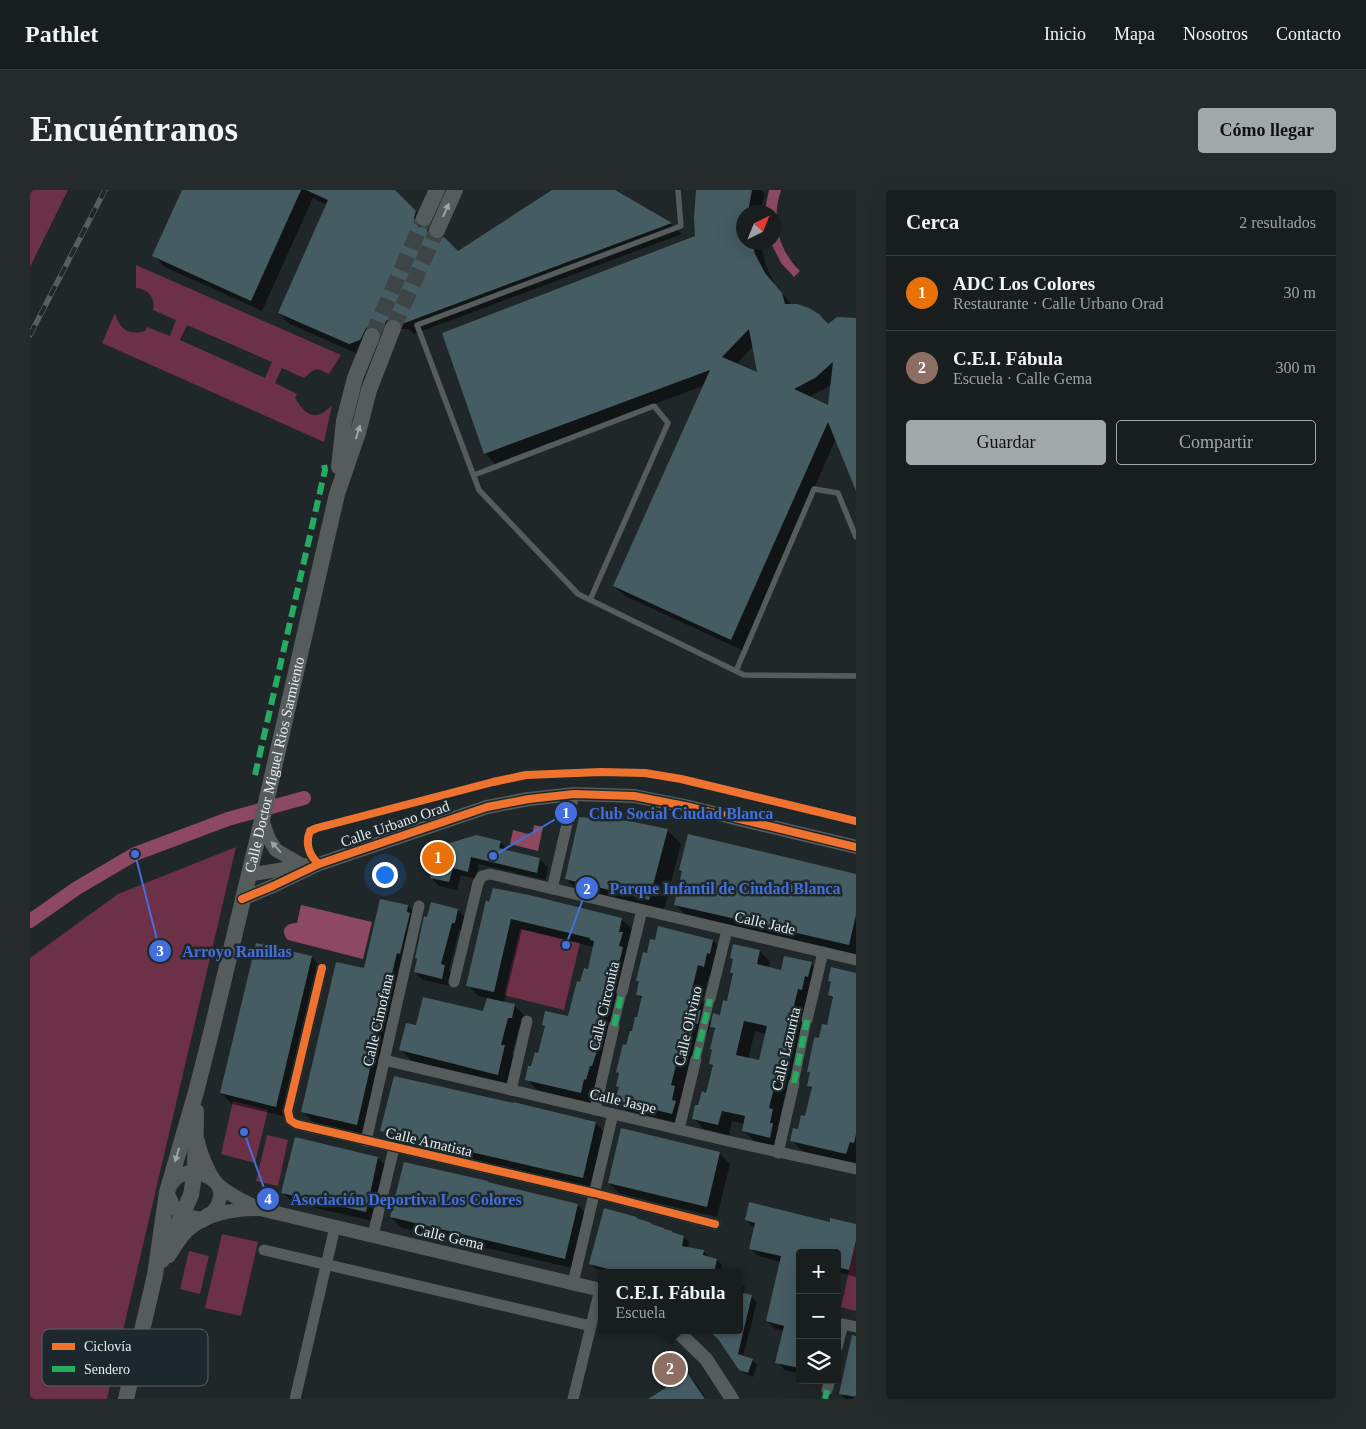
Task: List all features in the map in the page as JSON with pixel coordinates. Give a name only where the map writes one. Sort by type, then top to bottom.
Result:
[{"type":"main road","points":[[424,218],[437,190]]},
{"type":"main road","points":[[437,230],[455,190]]},
{"type":"main road","name":"Calle Doctor Miguel Rios Sarmiento","points":[[142,1329],[155,1275],[166,1192],[196,1092],[262,820],[337,494],[358,433],[369,390],[393,328]]},
{"type":"main road","name":"Calle Doctor Miguel Rios Sarmiento","points":[[337,494],[344,421],[355,378],[372,336]]},
{"type":"main road","name":"Calle Doctor Miguel Rios Sarmiento","points":[[155,1275],[191,1195],[195,1170],[196,1092]]},
{"type":"main road","points":[[182,1216],[206,1218]]},
{"type":"main road","name":"Calle Doctor Miguel Rios Sarmiento","points":[[126,1399],[129,1386]]},
{"type":"street","points":[[552,889],[574,794]]},
{"type":"street","name":"Calle Urbano Orad","points":[[242,899],[319,864],[487,807],[529,799],[574,794],[634,796],[685,806],[856,847]]},
{"type":"street","points":[[262,820],[276,850],[302,865]]},
{"type":"street","name":"Calle Urbano Orad","points":[[248,875],[302,865],[319,864]]},
{"type":"street","name":"Calle Jade","points":[[454,982],[478,883],[482,876],[490,874],[856,960]]},
{"type":"street","points":[[248,875],[273,886]]},
{"type":"street","name":"Calle Cimofana","points":[[366,1141],[419,906]]},
{"type":"street","name":"Calle Circonita","points":[[595,1110],[642,910]]},
{"type":"street","name":"Calle Olivino","points":[[679,1129],[726,930]]},
{"type":"street","name":"Calle Lazurita","points":[[778,1153],[823,952]]},
{"type":"street","name":"Calle Amatista","points":[[322,968],[288,1111],[290,1120],[296,1124],[594,1193],[715,1224]]},
{"type":"street","points":[[511,1090],[527,1021]]},
{"type":"street","name":"Calle Jaspe","points":[[384,1060],[778,1153],[856,1169]]},
{"type":"street","points":[[573,1283],[613,1114]]},
{"type":"street","name":"Calle Gema","points":[[196,1133],[200,1152],[216,1182],[232,1195],[260,1209],[598,1288]]},
{"type":"street","points":[[373,1235],[394,1148]]},
{"type":"street","points":[[182,1216],[166,1192],[182,1174],[195,1170],[216,1182],[220,1190],[220,1200],[216,1209],[206,1218]]},
{"type":"street","name":"Calle Gema","points":[[155,1275],[188,1230],[206,1218],[239,1209],[260,1209]]},
{"type":"street","points":[[295,1399],[335,1227]]},
{"type":"street","points":[[264,1250],[591,1326]]},
{"type":"street","points":[[573,1399],[598,1300]]},
{"type":"street","points":[[839,1339],[843,1324],[856,1327]]},
{"type":"street","points":[[680,1334],[706,1359],[732,1399]]},
{"type":"lane","points":[[678,190],[681,226],[417,325],[479,490],[578,594],[744,675],[856,676]]},
{"type":"lane","points":[[474,475],[654,406],[668,423],[590,600]]},
{"type":"lane","points":[[736,671],[814,489],[838,493],[856,537]]},
{"type":"shaded area","points":[[30,190],[68,190],[30,267]]},
{"type":"shaded area","points":[[769,190],[781,190],[778,205],[766,204]]},
{"type":"shaded area","points":[[781,242],[786,254],[800,271],[794,277],[781,263],[774,250],[781,250]]},
{"type":"shaded area","points":[[136,265],[341,355],[329,374],[318,369],[312,371],[304,378],[282,368],[275,383],[297,394],[295,398],[299,404],[307,413],[312,415],[321,414],[332,405],[324,442],[102,343],[115,313],[122,327],[130,332],[145,331],[147,327],[170,336],[176,320],[153,310],[154,306],[150,295],[144,290],[136,288]],"holes":[[[187,325],[272,362],[265,378],[180,340]]]},
{"type":"shaded area","points":[[534,825],[543,827],[538,851],[510,844],[513,830],[532,835]]},
{"type":"shaded area","points":[[236,847],[123,1329],[42,1329],[42,1386],[110,1386],[107,1399],[30,1399],[30,958],[118,894]]},
{"type":"shaded area","points":[[301,905],[372,922],[363,959],[288,940],[284,930],[290,924],[297,923]]},
{"type":"shaded area","points":[[520,929],[580,943],[564,1010],[504,995]]},
{"type":"shaded area","points":[[233,1101],[268,1110],[255,1163],[221,1154]]},
{"type":"shaded area","points":[[267,1135],[288,1140],[278,1186],[256,1181]]},
{"type":"shaded area","points":[[222,1234],[258,1242],[241,1316],[205,1308]]},
{"type":"shaded area","points":[[856,1240],[856,1311],[841,1307]]},
{"type":"shaded area","points":[[189,1251],[209,1256],[200,1294],[180,1289]]},
{"type":"building","points":[[182,190],[301,190],[251,301],[152,256]]},
{"type":"building","points":[[306,190],[395,190],[416,211],[414,218],[416,224],[420,227],[428,227],[427,231],[432,239],[438,240],[444,237],[458,251],[552,190],[615,190],[672,223],[402,324],[397,319],[391,318],[386,321],[381,332],[376,327],[370,326],[366,328],[360,340],[349,344],[278,313],[328,200]]},
{"type":"building","points":[[696,190],[752,190],[749,205],[736,205],[736,250],[754,250],[765,273],[782,293],[785,304],[797,304],[809,308],[819,314],[828,324],[837,317],[856,318],[856,491],[828,422],[731,640],[613,586],[710,370],[484,454],[442,333],[695,236]],"holes":[[[749,329],[757,372],[722,357]],[[833,362],[828,405],[794,389],[815,378]]]},
{"type":"building","points":[[579,817],[629,821],[668,829],[649,900],[565,879]]},
{"type":"building","points":[[688,834],[856,874],[856,915],[849,945],[674,905],[682,871],[679,870]]},
{"type":"building","points":[[476,835],[501,841],[499,848],[540,858],[537,873],[471,857],[468,872],[453,868],[449,882],[430,878],[437,847]]},
{"type":"building","points":[[493,888],[622,918],[619,932],[623,932],[619,946],[623,947],[616,976],[612,975],[609,989],[606,988],[598,1023],[601,1024],[598,1038],[600,1038],[599,1045],[586,1080],[584,1079],[581,1093],[525,1080],[528,1066],[531,1066],[535,1052],[538,1053],[545,1026],[542,1025],[545,1011],[568,1016],[577,981],[580,982],[584,968],[588,969],[594,941],[590,940],[590,938],[511,919],[494,992],[466,986],[486,900],[489,902]]},
{"type":"building","points":[[380,899],[408,905],[407,912],[410,913],[400,954],[397,953],[395,961],[357,1125],[301,1112],[336,962],[364,968]]},
{"type":"building","points":[[431,902],[458,909],[455,923],[452,923],[441,964],[445,965],[442,979],[414,972],[424,916],[427,917]]},
{"type":"building","points":[[658,926],[713,940],[710,954],[707,953],[704,967],[698,965],[691,993],[697,995],[694,1009],[701,1010],[698,1024],[694,1023],[689,1045],[685,1044],[682,1058],[678,1057],[671,1085],[675,1086],[672,1100],[676,1101],[672,1114],[615,1100],[619,1087],[616,1086],[619,1073],[616,1072],[623,1044],[626,1045],[630,1031],[632,1031],[642,996],[636,995],[639,981],[636,981],[643,952],[647,953],[650,939],[655,940]]},
{"type":"building","points":[[256,943],[312,956],[276,1107],[220,1093]]},
{"type":"building","points":[[733,944],[760,950],[757,964],[781,970],[784,956],[812,962],[808,977],[805,976],[802,990],[798,989],[791,1018],[795,1018],[792,1032],[795,1033],[787,1067],[783,1066],[780,1081],[776,1080],[769,1108],[773,1109],[770,1123],[773,1123],[770,1138],[742,1131],[745,1116],[741,1115],[722,1111],[718,1125],[692,1119],[695,1105],[698,1105],[702,1091],[706,1093],[713,1065],[709,1064],[715,1028],[710,1027],[713,1013],[720,1015],[723,1000],[727,1001],[733,973],[730,973],[733,959],[730,958]],"holes":[[[744,1021],[767,1026],[759,1060],[736,1055]]]},
{"type":"building","points":[[831,967],[856,973],[856,1134],[854,1143],[850,1142],[846,1154],[790,1141],[793,1128],[798,1129],[801,1115],[805,1116],[812,1087],[807,1086],[810,1072],[807,1072],[813,1043],[815,1037],[819,1038],[822,1024],[827,1025],[833,997],[828,995],[831,982],[828,981]]},
{"type":"building","points":[[423,997],[483,1011],[487,998],[515,1004],[512,1018],[508,1018],[501,1045],[505,1045],[498,1075],[399,1050],[406,1023],[416,1025]]},
{"type":"building","points":[[394,1076],[596,1122],[583,1178],[380,1131]]},
{"type":"building","points":[[621,1128],[720,1152],[707,1207],[608,1183]]},
{"type":"building","points":[[295,1137],[378,1157],[366,1212],[281,1193]]},
{"type":"building","points":[[404,1162],[578,1204],[565,1259],[390,1217]]},
{"type":"building","points":[[749,1202],[830,1222],[830,1218],[856,1224],[856,1240],[849,1270],[841,1268],[841,1249],[796,1249],[796,1367],[775,1363],[784,1326],[766,1321],[781,1256],[749,1249],[755,1223],[745,1220]]},
{"type":"building","points":[[604,1208],[637,1217],[684,1236],[682,1246],[704,1250],[703,1255],[717,1259],[715,1269],[608,1269],[589,1264]]},
{"type":"building","points":[[743,1293],[752,1295],[743,1333]]},
{"type":"building","points":[[712,1334],[743,1334],[738,1354],[753,1359],[748,1373],[739,1370],[718,1339]]},
{"type":"building","points":[[852,1335],[856,1336],[856,1397],[839,1394]]},
{"type":"building","points":[[688,1374],[705,1399],[648,1399]]},
{"type":"waterway","points":[[30,921],[77,888],[135,854],[228,819],[304,798]]},
{"type":"tunnel","points":[[372,336],[424,218]]},
{"type":"tunnel","points":[[393,328],[437,230]]},
{"type":"railway","points":[[30,335],[105,190]]},
{"type":"marked path","points":[[255,775],[325,470],[324,464]]},
{"type":"marked path","points":[[614,1026],[622,992]]},
{"type":"marked path","points":[[696,1059],[710,999]]},
{"type":"marked path","points":[[794,1083],[807,1020]]},
{"type":"marked path","points":[[825,1399],[827,1390]]},
{"type":"cycle path","points":[[319,864],[309,849],[310,831],[493,782],[526,775],[601,772],[645,773],[681,779],[856,821]]},
{"type":"cycle path","points":[[242,899],[319,864],[487,807],[529,799],[574,794],[634,796],[685,806],[856,847]]},
{"type":"cycle path","points":[[322,968],[288,1111],[290,1120],[296,1124],[594,1193],[715,1224]]},
{"type":"place","name":"Arroyo Ranillas","points":[[135,854]]},
{"type":"place","name":"Club Social Ciudad Blanca","points":[[493,856]]},
{"type":"place","name":"ADC Los Colores","points":[[438,858]]},
{"type":"place","name":"Parque Infantil de Ciudad Blanca","points":[[566,945]]},
{"type":"place","name":"Asociación Deportiva Los Colores","points":[[244,1132]]},
{"type":"place","name":"C.E.I. Fábula","points":[[670,1369]]}]
